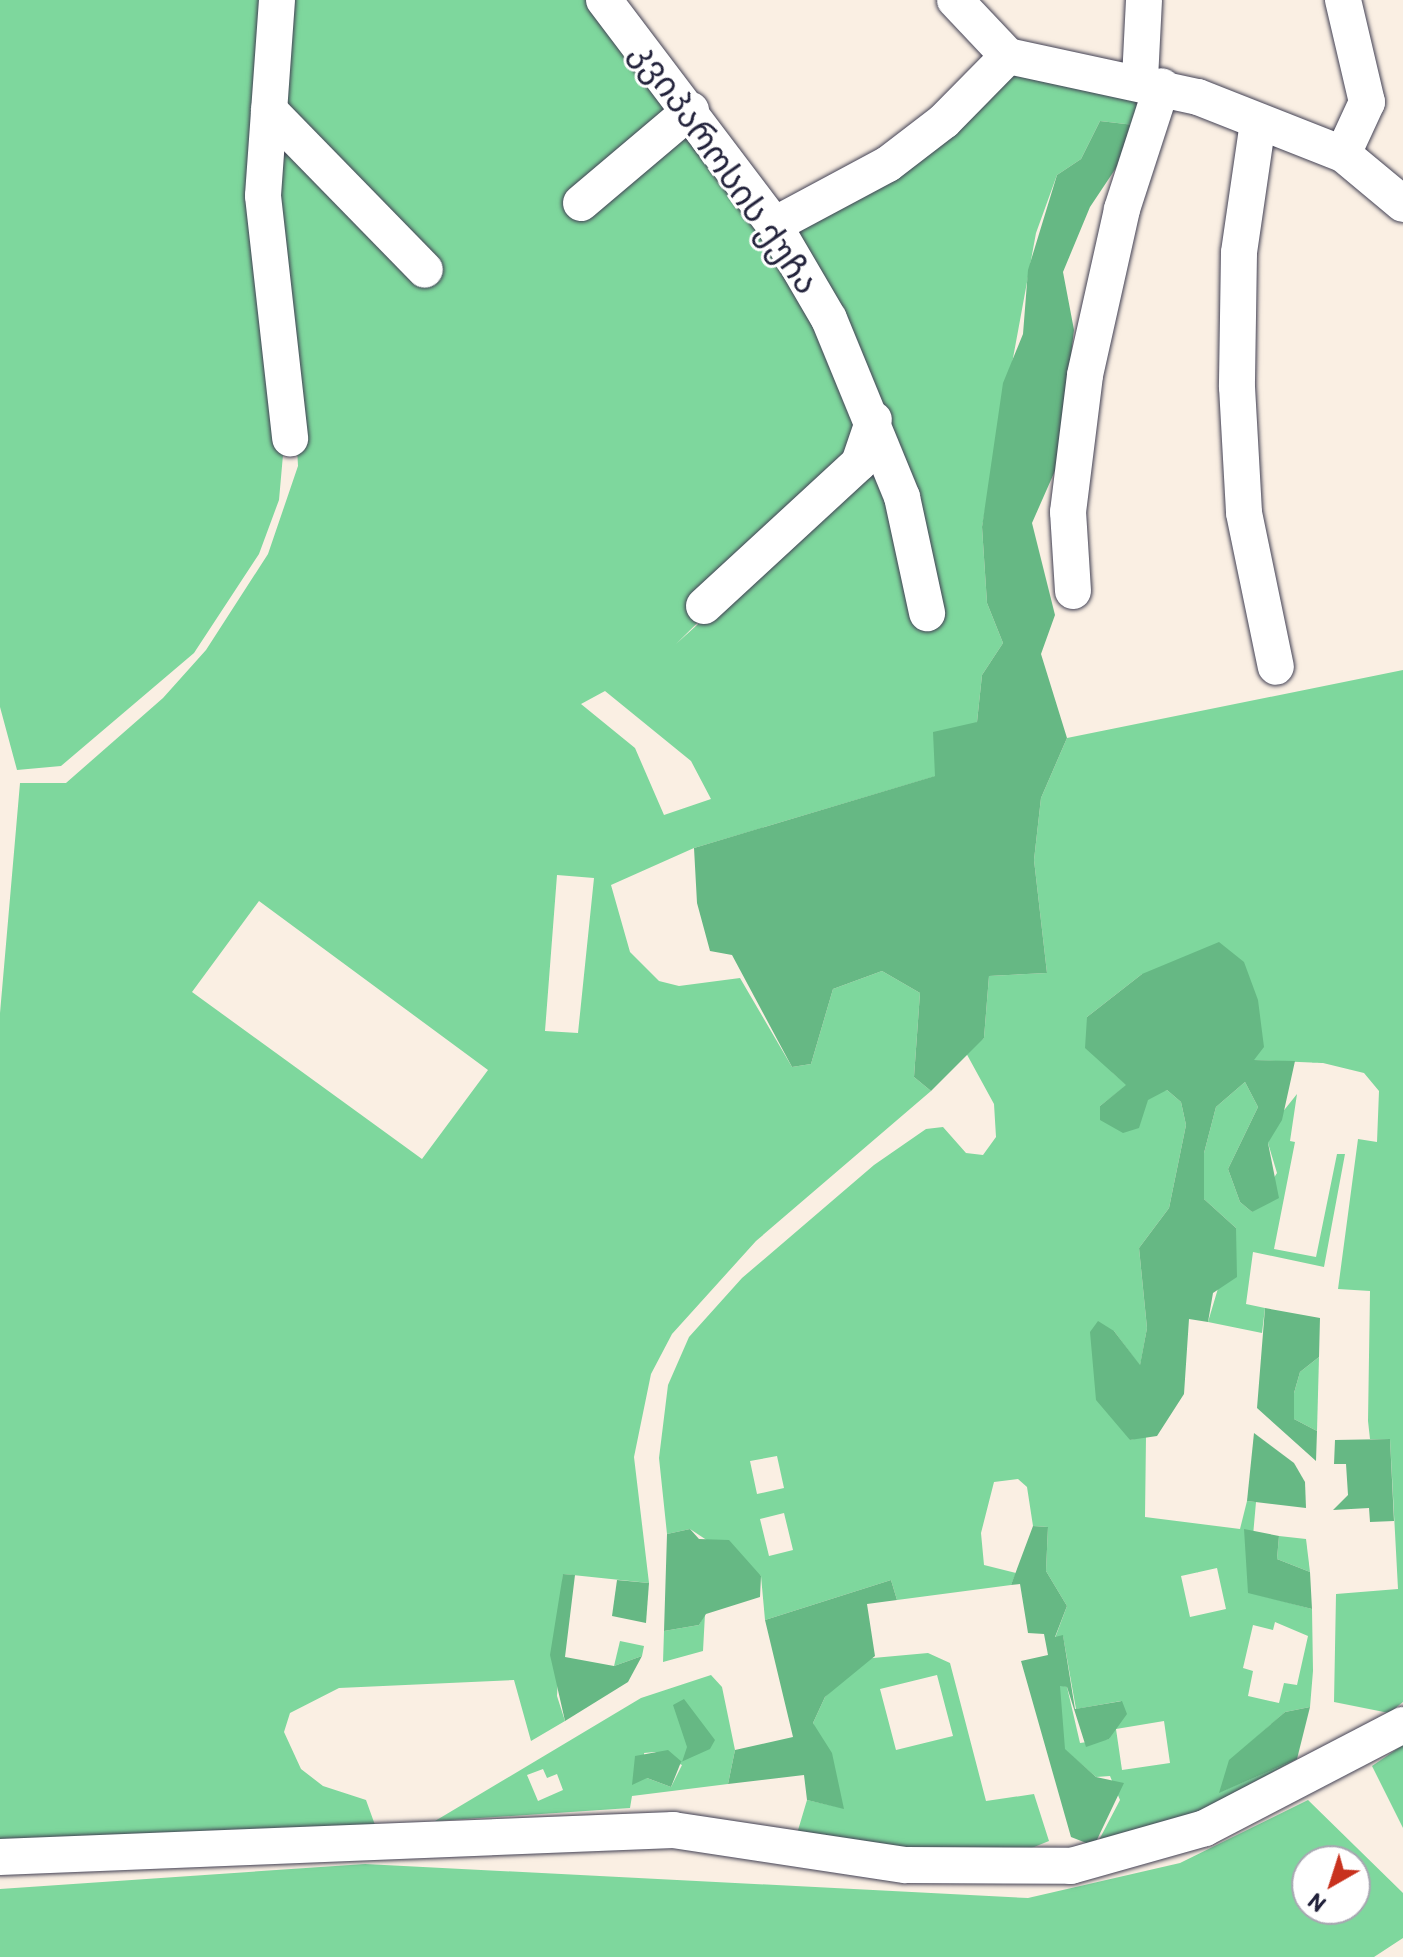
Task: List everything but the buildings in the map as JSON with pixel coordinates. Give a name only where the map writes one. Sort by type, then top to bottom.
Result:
[{"type":"street","points":[[277,0],[263,196],[290,438]]},
{"type":"street","name":"კვიპაროსის ქუჩა","points":[[604,0],[691,110],[774,225],[829,319],[874,419],[902,497],[927,613]]},
{"type":"street","points":[[955,0],[1008,56],[1151,83],[1258,122],[1343,154],[1403,204]]},
{"type":"street","points":[[1073,591],[1068,512],[1085,375],[1151,83],[1144,0]]},
{"type":"street","points":[[1343,0],[1367,102],[1343,154]]},
{"type":"street","points":[[774,225],[888,164],[1008,56]]},
{"type":"street","points":[[269,110],[425,270]]},
{"type":"street","points":[[581,203],[691,110]]},
{"type":"street","points":[[1258,122],[1239,253],[1237,387],[1244,513],[1276,667]]},
{"type":"street","points":[[704,606],[859,463],[874,419]]},
{"type":"street","points":[[0,1857],[673,1830],[905,1865],[1071,1866],[1205,1828],[1403,1725]]},
{"type":"green space","points":[[0,0],[604,0],[774,225],[1008,56],[1140,79],[1134,125],[1100,121],[1081,159],[1057,175],[1036,233],[982,527],[987,603],[1003,643],[982,675],[977,722],[936,776],[694,848],[611,885],[630,952],[659,981],[679,986],[740,978],[792,1067],[811,1064],[833,989],[882,971],[920,993],[914,1077],[931,1091],[756,1241],[672,1334],[651,1374],[634,1457],[649,1583],[563,1574],[557,1696],[565,1721],[531,1741],[514,1680],[339,1688],[290,1713],[284,1732],[301,1769],[323,1786],[366,1800],[375,1825],[0,1845],[0,1013],[20,783],[66,783],[163,698],[206,650],[268,554],[298,466],[292,353],[279,500],[259,554],[194,653],[61,766],[17,770],[0,707]],"holes":[[[874,420],[864,474],[676,644],[859,463]],[[605,691],[691,761],[711,799],[664,815],[635,748],[581,704]],[[557,875],[594,878],[578,1033],[545,1031]],[[259,901],[488,1070],[422,1159],[192,992]]]},
{"type":"green space","points":[[1100,121],[1134,125],[1130,147],[1090,207],[1063,272],[1074,330],[1058,464],[1032,523],[1055,615],[1041,654],[1067,738],[1041,798],[1034,860],[1047,973],[989,976],[984,1038],[931,1091],[914,1077],[920,993],[882,971],[833,989],[811,1064],[792,1067],[732,955],[710,951],[697,903],[694,848],[935,776],[933,732],[977,722],[982,675],[1003,643],[987,603],[982,527],[1003,383],[1023,334],[1028,270],[1057,175],[1081,159]]},
{"type":"green space","points":[[1403,670],[1403,1702],[1389,1713],[1334,1702],[1336,1594],[1398,1589],[1390,1439],[1370,1439],[1368,1421],[1370,1291],[1338,1289],[1358,1139],[1377,1142],[1379,1091],[1364,1073],[1323,1063],[1253,1060],[1142,974],[1087,1017],[1113,1073],[1127,1085],[1100,1106],[1167,1090],[1181,1102],[1186,1125],[1169,1208],[1139,1248],[1147,1328],[1140,1366],[1114,1331],[1130,1440],[1146,1436],[1145,1517],[1240,1529],[1247,1501],[1256,1502],[1248,1592],[1312,1609],[1313,1671],[1310,1707],[1285,1712],[1250,1743],[1220,1792],[1297,1759],[1172,1826],[1099,1840],[1120,1800],[1110,1776],[1096,1777],[1064,1749],[1057,1696],[1060,1685],[1067,1687],[1080,1743],[1109,1739],[1121,1701],[1076,1709],[1063,1636],[1055,1638],[1067,1606],[1046,1571],[1048,1527],[1033,1526],[1027,1487],[1018,1479],[994,1482],[981,1533],[984,1565],[1016,1573],[1011,1585],[897,1600],[891,1580],[765,1620],[761,1576],[690,1529],[667,1534],[659,1458],[668,1385],[689,1337],[742,1278],[874,1165],[926,1129],[943,1127],[966,1153],[983,1155],[996,1137],[994,1104],[965,1051],[984,1038],[989,976],[1047,973],[1034,860],[1041,798],[1067,738]],"holes":[[[777,1456],[784,1488],[757,1494],[750,1461]],[[784,1513],[793,1550],[769,1556],[760,1519]],[[1217,1568],[1226,1609],[1190,1617],[1181,1576]],[[1275,1622],[1308,1636],[1297,1685],[1284,1683],[1279,1703],[1248,1696],[1253,1671],[1243,1668],[1253,1625],[1273,1630]],[[1164,1721],[1170,1763],[1122,1770],[1116,1729]]]},
{"type":"green space","points":[[1219,942],[1244,962],[1258,1000],[1264,1047],[1254,1060],[1295,1061],[1282,1120],[1268,1143],[1279,1198],[1252,1212],[1240,1202],[1228,1169],[1258,1107],[1245,1082],[1216,1107],[1204,1153],[1204,1199],[1236,1228],[1237,1277],[1213,1293],[1208,1322],[1189,1319],[1184,1394],[1157,1436],[1130,1440],[1096,1400],[1090,1332],[1098,1321],[1114,1331],[1140,1365],[1147,1328],[1139,1248],[1169,1208],[1186,1125],[1181,1102],[1167,1090],[1148,1100],[1139,1128],[1123,1133],[1100,1120],[1100,1106],[1126,1085],[1085,1048],[1087,1017],[1142,974]]},
{"type":"green space","points":[[1245,1082],[1258,1107],[1228,1169],[1240,1202],[1252,1212],[1277,1173],[1268,1143],[1273,1124],[1297,1094],[1290,1141],[1295,1142],[1274,1249],[1316,1257],[1337,1154],[1345,1154],[1324,1267],[1253,1252],[1246,1304],[1265,1308],[1262,1333],[1208,1322],[1236,1228],[1204,1199],[1204,1153],[1216,1107]]},
{"type":"green space","points":[[1265,1308],[1320,1318],[1319,1357],[1300,1372],[1294,1393],[1294,1419],[1317,1431],[1316,1461],[1257,1408]]},
{"type":"green space","points":[[1319,1357],[1317,1431],[1294,1419],[1294,1393],[1300,1372]]},
{"type":"green space","points":[[1254,1433],[1294,1463],[1305,1482],[1306,1508],[1247,1501]]},
{"type":"green space","points":[[1390,1439],[1394,1521],[1370,1522],[1369,1508],[1333,1510],[1348,1495],[1346,1464],[1334,1464],[1335,1440]]},
{"type":"green space","points":[[1033,1526],[1048,1527],[1046,1571],[1067,1606],[1055,1637],[1063,1635],[1075,1709],[1122,1701],[1127,1714],[1109,1739],[1086,1747],[1067,1687],[1060,1686],[1065,1749],[1096,1777],[1124,1783],[1094,1846],[1071,1837],[1021,1661],[1048,1655],[1044,1634],[1028,1633],[1020,1584],[1011,1585]]},
{"type":"green space","points":[[690,1529],[699,1539],[729,1540],[761,1576],[760,1597],[706,1614],[699,1625],[664,1631],[667,1534]]},
{"type":"green space","points":[[1244,1529],[1279,1536],[1277,1559],[1310,1572],[1312,1609],[1248,1593]]},
{"type":"green space","points":[[1279,1536],[1306,1539],[1310,1572],[1277,1559]]},
{"type":"green space","points":[[563,1574],[575,1575],[565,1657],[614,1666],[642,1656],[628,1682],[565,1721],[550,1655]]},
{"type":"green space","points":[[617,1580],[649,1583],[646,1623],[612,1616]]},
{"type":"green space","points":[[891,1580],[897,1600],[867,1604],[875,1656],[825,1697],[813,1723],[832,1753],[844,1809],[807,1800],[804,1775],[728,1784],[735,1750],[793,1737],[765,1620]]},
{"type":"green space","points":[[705,1614],[703,1651],[663,1662],[664,1631],[699,1625]]},
{"type":"green space","points":[[620,1641],[644,1646],[642,1656],[614,1666]]},
{"type":"green space","points":[[928,1653],[950,1663],[986,1801],[1034,1794],[1049,1841],[1009,1857],[796,1837],[807,1800],[843,1808],[813,1723],[825,1697],[862,1659]],"holes":[[[937,1675],[953,1736],[896,1750],[880,1689]]]},
{"type":"green space","points":[[711,1675],[722,1687],[735,1750],[728,1784],[632,1796],[630,1808],[435,1821],[641,1698]],"holes":[[[655,1752],[682,1765],[671,1787],[647,1778],[644,1753]],[[543,1769],[547,1778],[557,1774],[563,1790],[538,1801],[527,1775]]]},
{"type":"green space","points":[[684,1699],[715,1740],[710,1749],[682,1761],[687,1747],[673,1705]]},
{"type":"green space","points":[[1310,1707],[1297,1759],[1219,1793],[1229,1760],[1285,1712]]},
{"type":"green space","points":[[1403,1745],[1403,1828],[1372,1766]]},
{"type":"green space","points":[[668,1750],[682,1762],[671,1787],[647,1778],[632,1785],[635,1756]]},
{"type":"green space","points":[[1308,1800],[1354,1845],[1291,1845],[1291,1925],[1371,1925],[1371,1862],[1403,1893],[1403,1938],[1374,1957],[0,1957],[0,1889],[365,1864],[1028,1898],[1180,1863]]}]
